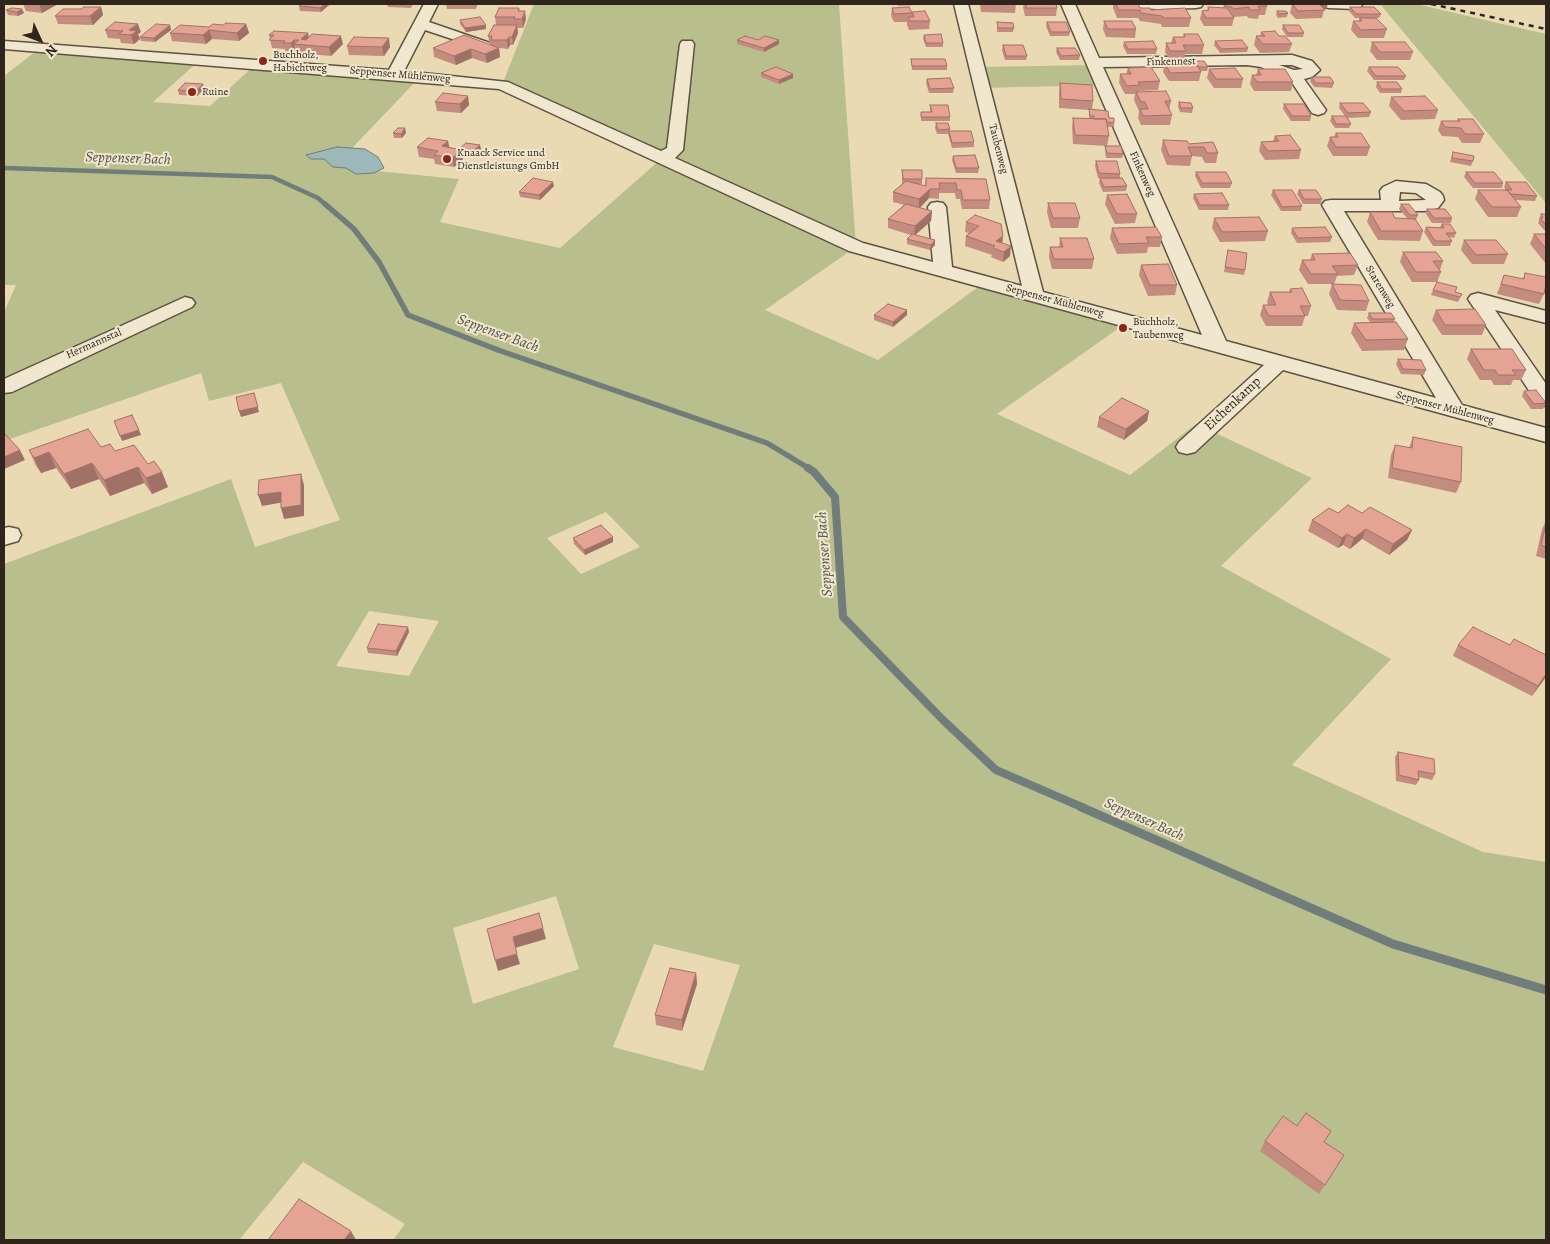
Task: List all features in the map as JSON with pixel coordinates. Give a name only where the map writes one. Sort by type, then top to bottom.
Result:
[{"type":"street","points":[[394,75],[431,4]]},
{"type":"street","name":"Taubenweg","points":[[961,4],[1034,295]]},
{"type":"street","name":"Finkenweg","points":[[1068,4],[1217,345]]},
{"type":"street","points":[[1135,4],[1196,4]]},
{"type":"street","points":[[1329,4],[1355,5]]},
{"type":"street","points":[[421,24],[485,46]]},
{"type":"street","points":[[661,159],[675,150],[687,44]]},
{"type":"street","name":"Seppenser Mühlenweg","points":[[4,45],[502,85],[856,247],[1546,435]]},
{"type":"street","name":"Finkennest","points":[[1094,63],[1248,61],[1265,64],[1281,72],[1294,75],[1318,110]]},
{"type":"street","name":"Starenweg","points":[[1379,206],[1331,205],[1454,410]]},
{"type":"street","points":[[937,207],[943,270]]},
{"type":"street","points":[[1546,317],[1478,300],[1546,399]]},
{"type":"street","name":"Hermannstal","points":[[4,387],[185,303]]},
{"type":"street","name":"Eichenkamp","points":[[1186,447],[1279,362]]},
{"type":"green space","points":[[534,4],[839,4],[856,247],[765,310],[878,360],[985,282],[1129,321],[997,414],[1130,475],[1196,424],[1312,478],[1221,566],[1391,659],[1292,765],[1483,852],[1546,862],[1546,1240],[393,1240],[405,1224],[303,1162],[239,1240],[4,1240],[4,564],[231,479],[255,547],[340,520],[281,383],[209,401],[201,373],[4,441],[4,312],[16,285],[4,285],[4,76],[40,48],[200,60],[153,102],[210,106],[256,64],[420,77],[334,167],[459,179],[440,222],[560,248],[661,159],[502,85]],"holes":[[[606,512],[640,547],[581,574],[547,538]],[[369,611],[439,621],[409,676],[336,666]],[[556,896],[579,969],[473,1004],[453,928]],[[654,944],[740,965],[703,1071],[613,1047]]]},
{"type":"green space","points":[[1380,4],[1416,4],[1546,34],[1546,203]]},
{"type":"green space","points":[[1095,65],[1103,85],[982,88],[977,67]]},
{"type":"water","points":[[337,147],[365,149],[378,157],[384,168],[374,173],[356,174],[346,168],[333,167],[324,159],[311,159],[306,155]]},
{"type":"building","points":[[301,4],[325,4],[320,8],[299,6]]},
{"type":"building","points":[[1026,4],[1056,4],[1057,8],[1026,8]]},
{"type":"building","points":[[1116,4],[1138,4],[1140,8],[1150,8],[1151,10],[1185,8],[1191,18],[1164,18],[1162,16],[1141,13],[1140,10],[1119,10]]},
{"type":"building","points":[[1224,4],[1266,4],[1267,6],[1258,6],[1260,10],[1250,10],[1249,7],[1233,9]]},
{"type":"building","points":[[1292,4],[1319,4],[1325,10],[1298,11]]},
{"type":"building","points":[[84,7],[101,7],[90,16],[55,16],[63,9],[81,9]]},
{"type":"building","points":[[909,7],[912,13],[894,14],[892,8]]},
{"type":"building","points":[[1208,7],[1227,8],[1234,18],[1206,18],[1202,11],[1209,10]]},
{"type":"building","points":[[1350,7],[1374,7],[1381,14],[1356,14]]},
{"type":"building","points":[[12,8],[22,9],[17,12],[6,10]]},
{"type":"building","points":[[499,8],[519,8],[518,11],[525,11],[522,19],[495,17]]},
{"type":"building","points":[[925,11],[930,21],[910,21],[908,17],[914,17],[912,12]]},
{"type":"building","points":[[1277,11],[1285,11],[1288,13],[1279,14]]},
{"type":"building","points":[[480,17],[486,25],[465,28],[460,20]]},
{"type":"building","points":[[1360,18],[1376,18],[1387,29],[1361,30],[1353,21],[1362,21]]},
{"type":"building","points":[[1104,21],[1132,21],[1136,29],[1108,29]]},
{"type":"building","points":[[115,22],[138,24],[129,30],[137,31],[131,35],[118,34],[123,31],[105,30]]},
{"type":"building","points":[[997,22],[1013,23],[1014,28],[998,28]]},
{"type":"building","points":[[1047,22],[1066,22],[1070,32],[1051,32]]},
{"type":"building","points":[[226,23],[246,24],[237,33],[209,30],[203,35],[170,33],[180,25],[209,27],[213,24],[223,25]]},
{"type":"building","points":[[156,24],[170,25],[154,38],[140,37]]},
{"type":"building","points":[[494,25],[517,25],[512,37],[509,37],[507,40],[491,40],[492,36],[488,36]]},
{"type":"building","points":[[1283,25],[1299,25],[1304,33],[1288,33]]},
{"type":"building","points":[[274,31],[308,33],[301,39],[306,40],[312,34],[341,36],[329,47],[294,44],[299,40],[283,43],[285,41],[269,40],[274,35],[269,35]]},
{"type":"building","points":[[1275,31],[1279,36],[1285,36],[1292,44],[1263,44],[1256,36],[1265,36],[1261,32]]},
{"type":"building","points":[[941,34],[943,43],[926,43],[924,35]]},
{"type":"building","points":[[1184,34],[1198,34],[1204,45],[1183,45],[1186,51],[1170,51],[1166,43],[1176,43],[1173,37],[1185,37]]},
{"type":"building","points":[[464,35],[499,48],[485,54],[471,49],[454,56],[433,48]]},
{"type":"building","points":[[745,36],[758,40],[765,36],[779,40],[764,48],[737,40]]},
{"type":"building","points":[[354,37],[389,38],[382,47],[347,46]]},
{"type":"building","points":[[1242,40],[1248,48],[1221,49],[1215,41]]},
{"type":"building","points":[[1153,41],[1157,49],[1128,49],[1124,42]]},
{"type":"building","points":[[1372,42],[1405,42],[1413,52],[1380,52]]},
{"type":"building","points":[[1003,45],[1023,45],[1027,56],[1006,56]]},
{"type":"building","points":[[1057,48],[1075,48],[1080,55],[1061,56]]},
{"type":"building","points":[[911,59],[945,59],[947,66],[912,66]]},
{"type":"building","points":[[1193,61],[1204,61],[1208,67],[1198,67]]},
{"type":"building","points":[[1165,63],[1196,63],[1201,72],[1170,73]]},
{"type":"building","points":[[776,67],[793,74],[779,80],[761,73]]},
{"type":"building","points":[[1151,67],[1160,81],[1138,82],[1140,85],[1127,86],[1120,74],[1131,74],[1128,68]]},
{"type":"building","points":[[1369,67],[1398,67],[1406,76],[1376,76]]},
{"type":"building","points":[[1235,68],[1243,79],[1216,79],[1209,69]]},
{"type":"building","points":[[1258,69],[1285,69],[1293,82],[1257,82],[1252,75],[1261,75]]},
{"type":"building","points":[[1312,77],[1330,77],[1334,83],[1315,83]]},
{"type":"building","points":[[950,78],[954,88],[930,89],[927,79]]},
{"type":"building","points":[[1377,82],[1397,82],[1402,89],[1382,89]]},
{"type":"building","points":[[185,83],[203,84],[196,91],[178,90]]},
{"type":"building","points":[[1060,83],[1092,85],[1093,101],[1061,99]]},
{"type":"building","points":[[1166,91],[1171,101],[1165,101],[1172,115],[1143,116],[1140,109],[1148,109],[1145,102],[1141,102],[1136,92]]},
{"type":"building","points":[[443,93],[468,96],[460,104],[435,102]]},
{"type":"building","points":[[1425,96],[1438,110],[1404,111],[1391,97]]},
{"type":"building","points":[[1179,102],[1191,103],[1193,108],[1181,108]]},
{"type":"building","points":[[1340,103],[1363,103],[1371,112],[1348,113]]},
{"type":"building","points":[[1284,104],[1304,104],[1311,116],[1292,116]]},
{"type":"building","points":[[930,105],[948,105],[950,117],[921,117],[921,112],[932,112]]},
{"type":"building","points":[[1089,109],[1108,111],[1109,118],[1114,118],[1114,123],[1107,122],[1106,119],[1094,119],[1094,116],[1090,116]]},
{"type":"building","points":[[1332,116],[1346,116],[1351,124],[1336,124]]},
{"type":"building","points":[[1073,118],[1106,119],[1109,136],[1075,135]]},
{"type":"building","points":[[1458,119],[1473,119],[1484,134],[1465,134],[1461,128],[1445,127],[1441,121],[1460,121]]},
{"type":"building","points":[[936,123],[948,123],[950,129],[938,130]]},
{"type":"building","points":[[398,128],[405,128],[401,134],[393,133]]},
{"type":"building","points":[[949,131],[971,131],[974,142],[952,143]]},
{"type":"building","points":[[1336,133],[1361,133],[1370,147],[1336,147],[1330,137],[1338,137]]},
{"type":"building","points":[[1290,135],[1301,150],[1268,151],[1261,142],[1279,141],[1275,136]]},
{"type":"building","points":[[428,138],[448,141],[442,146],[462,150],[452,158],[434,155],[438,151],[417,147]]},
{"type":"building","points":[[1163,140],[1187,141],[1189,144],[1213,142],[1218,153],[1207,153],[1204,147],[1188,147],[1192,156],[1169,156]]},
{"type":"building","points":[[466,143],[480,145],[473,151],[459,149]]},
{"type":"building","points":[[1105,146],[1121,146],[1123,154],[1107,153]]},
{"type":"building","points":[[1453,152],[1474,156],[1473,161],[1452,158]]},
{"type":"building","points":[[975,155],[979,168],[956,168],[953,156]]},
{"type":"building","points":[[1096,161],[1117,161],[1120,174],[1099,173]]},
{"type":"building","points":[[902,170],[922,170],[922,179],[903,179]]},
{"type":"building","points":[[1196,172],[1226,172],[1232,183],[1202,183]]},
{"type":"building","points":[[1466,172],[1494,172],[1503,183],[1475,183]]},
{"type":"building","points":[[533,178],[553,182],[539,195],[519,192]]},
{"type":"building","points":[[926,178],[986,179],[990,200],[963,200],[961,190],[957,190],[956,183],[939,183],[940,189],[930,189],[919,199],[893,192],[906,181],[926,186]]},
{"type":"building","points":[[1100,178],[1122,178],[1127,186],[1104,187]]},
{"type":"building","points":[[1506,182],[1526,182],[1537,196],[1511,194],[1507,190],[1512,190]]},
{"type":"building","points":[[1273,190],[1292,190],[1302,206],[1282,207]]},
{"type":"building","points":[[1299,190],[1316,190],[1322,199],[1304,199]]},
{"type":"building","points":[[1478,190],[1507,190],[1521,207],[1492,207]]},
{"type":"building","points":[[1222,193],[1229,205],[1200,205],[1194,194]]},
{"type":"building","points":[[1127,194],[1137,214],[1117,214],[1107,195]]},
{"type":"building","points":[[1048,203],[1075,203],[1080,218],[1053,218]]},
{"type":"building","points":[[906,204],[932,211],[915,226],[888,219]]},
{"type":"building","points":[[1401,204],[1409,204],[1418,215],[1410,215]]},
{"type":"building","points":[[1427,209],[1445,209],[1452,218],[1434,218]]},
{"type":"building","points":[[1370,212],[1392,212],[1395,218],[1415,219],[1423,231],[1381,231]]},
{"type":"building","points":[[1541,214],[1546,214],[1546,225],[1540,218],[1543,218]]},
{"type":"building","points":[[975,215],[1001,224],[1003,236],[996,241],[1011,246],[1004,252],[993,248],[995,246],[966,236],[979,226],[966,222]]},
{"type":"building","points":[[1259,217],[1268,231],[1222,232],[1214,218]]},
{"type":"building","points":[[1442,224],[1450,224],[1456,233],[1446,233],[1452,241],[1435,241],[1426,227],[1444,228]]},
{"type":"building","points":[[1156,227],[1162,237],[1146,237],[1149,243],[1119,244],[1112,228]]},
{"type":"building","points":[[1325,227],[1332,237],[1298,238],[1292,228]]},
{"type":"building","points":[[912,234],[935,240],[931,245],[907,239]]},
{"type":"building","points":[[1534,234],[1546,234],[1546,249]]},
{"type":"building","points":[[1060,238],[1087,238],[1094,259],[1054,259],[1050,247],[1063,247]]},
{"type":"building","points":[[1464,240],[1496,240],[1508,254],[1476,255]]},
{"type":"building","points":[[1228,250],[1247,253],[1245,270],[1225,267]]},
{"type":"building","points":[[1403,252],[1436,252],[1443,261],[1433,261],[1441,272],[1416,272]]},
{"type":"building","points":[[1350,253],[1358,265],[1332,266],[1338,274],[1311,274],[1302,260],[1315,260],[1312,254]]},
{"type":"building","points":[[1168,264],[1177,285],[1150,285],[1141,265]]},
{"type":"building","points":[[1525,273],[1546,277],[1544,294],[1501,284],[1504,275],[1524,279]]},
{"type":"building","points":[[1437,282],[1457,287],[1455,292],[1462,294],[1460,297],[1433,290]]},
{"type":"building","points":[[1332,284],[1361,285],[1369,301],[1340,300]]},
{"type":"building","points":[[1302,288],[1311,306],[1300,306],[1305,316],[1269,316],[1263,305],[1276,305],[1270,292],[1292,292],[1290,289]]},
{"type":"building","points":[[888,304],[907,310],[893,322],[874,315]]},
{"type":"building","points":[[1475,309],[1486,325],[1445,325],[1436,310]]},
{"type":"building","points":[[1369,313],[1391,313],[1395,319],[1372,319]]},
{"type":"building","points":[[1396,322],[1408,339],[1366,340],[1354,323]]},
{"type":"building","points":[[1471,349],[1512,349],[1526,370],[1512,370],[1516,375],[1498,375],[1495,370],[1484,370]]},
{"type":"building","points":[[1398,359],[1421,360],[1426,370],[1403,369]]},
{"type":"building","points":[[1536,390],[1546,403],[1534,404],[1524,391]]},
{"type":"building","points":[[254,393],[258,407],[239,411],[236,397]]},
{"type":"building","points":[[1122,398],[1149,411],[1126,429],[1099,417]]},
{"type":"building","points":[[132,415],[139,430],[120,436],[114,421]]},
{"type":"building","points":[[88,429],[101,447],[110,444],[115,451],[134,445],[148,464],[154,461],[162,472],[146,478],[138,467],[104,480],[92,463],[64,474],[49,452],[34,458],[29,450]]},
{"type":"building","points":[[4,434],[20,450],[4,457]]},
{"type":"building","points":[[1413,437],[1462,447],[1461,482],[1392,468],[1395,445],[1412,448]]},
{"type":"building","points":[[301,474],[301,505],[281,508],[281,492],[258,495],[259,480]]},
{"type":"building","points":[[1348,505],[1362,513],[1370,507],[1412,530],[1393,544],[1366,529],[1354,538],[1347,534],[1342,538],[1312,520],[1329,508],[1338,513]]},
{"type":"building","points":[[1546,524],[1546,547],[1541,545]]},
{"type":"building","points":[[601,525],[613,537],[584,550],[573,538]]},
{"type":"building","points":[[378,624],[408,627],[396,651],[367,648]]},
{"type":"building","points":[[1473,627],[1510,645],[1514,639],[1546,655],[1546,674],[1538,686],[1458,645]]},
{"type":"building","points":[[1398,752],[1434,759],[1435,774],[1418,771],[1419,780],[1399,775]]},
{"type":"building","points":[[539,913],[543,928],[513,937],[517,954],[495,960],[487,929]]},
{"type":"building","points":[[670,968],[696,973],[682,1020],[655,1015]]},
{"type":"building","points":[[1306,1113],[1331,1131],[1324,1142],[1344,1155],[1325,1185],[1265,1141],[1283,1116],[1297,1126]]},
{"type":"building","points":[[299,1199],[351,1231],[344,1240],[268,1240]]},
{"type":"waterway","name":"Seppenser Bach","points":[[4,168],[272,177],[318,198],[327,206]]},
{"type":"waterway","name":"Seppenser Bach","points":[[325,204],[354,229],[379,262],[408,315],[498,350],[767,443],[810,469]]},
{"type":"waterway","name":"Seppenser Bach","points":[[808,468],[814,472],[835,497],[843,617],[943,720],[996,770],[1084,808]]},
{"type":"waterway","name":"Seppenser Bach","points":[[1081,807],[1393,944],[1546,990]]},
{"type":"railway","points":[[1431,4],[1546,29]]},
{"type":"place","name":"Buchholz, Habichtweg","points":[[263,61]]},
{"type":"place","name":"Ruine","points":[[192,92]]},
{"type":"place","name":"Knaack Service und Dienstleistungs GmbH","points":[[447,159]]},
{"type":"place","name":"Buchholz, Taubenweg","points":[[1123,328]]}]
